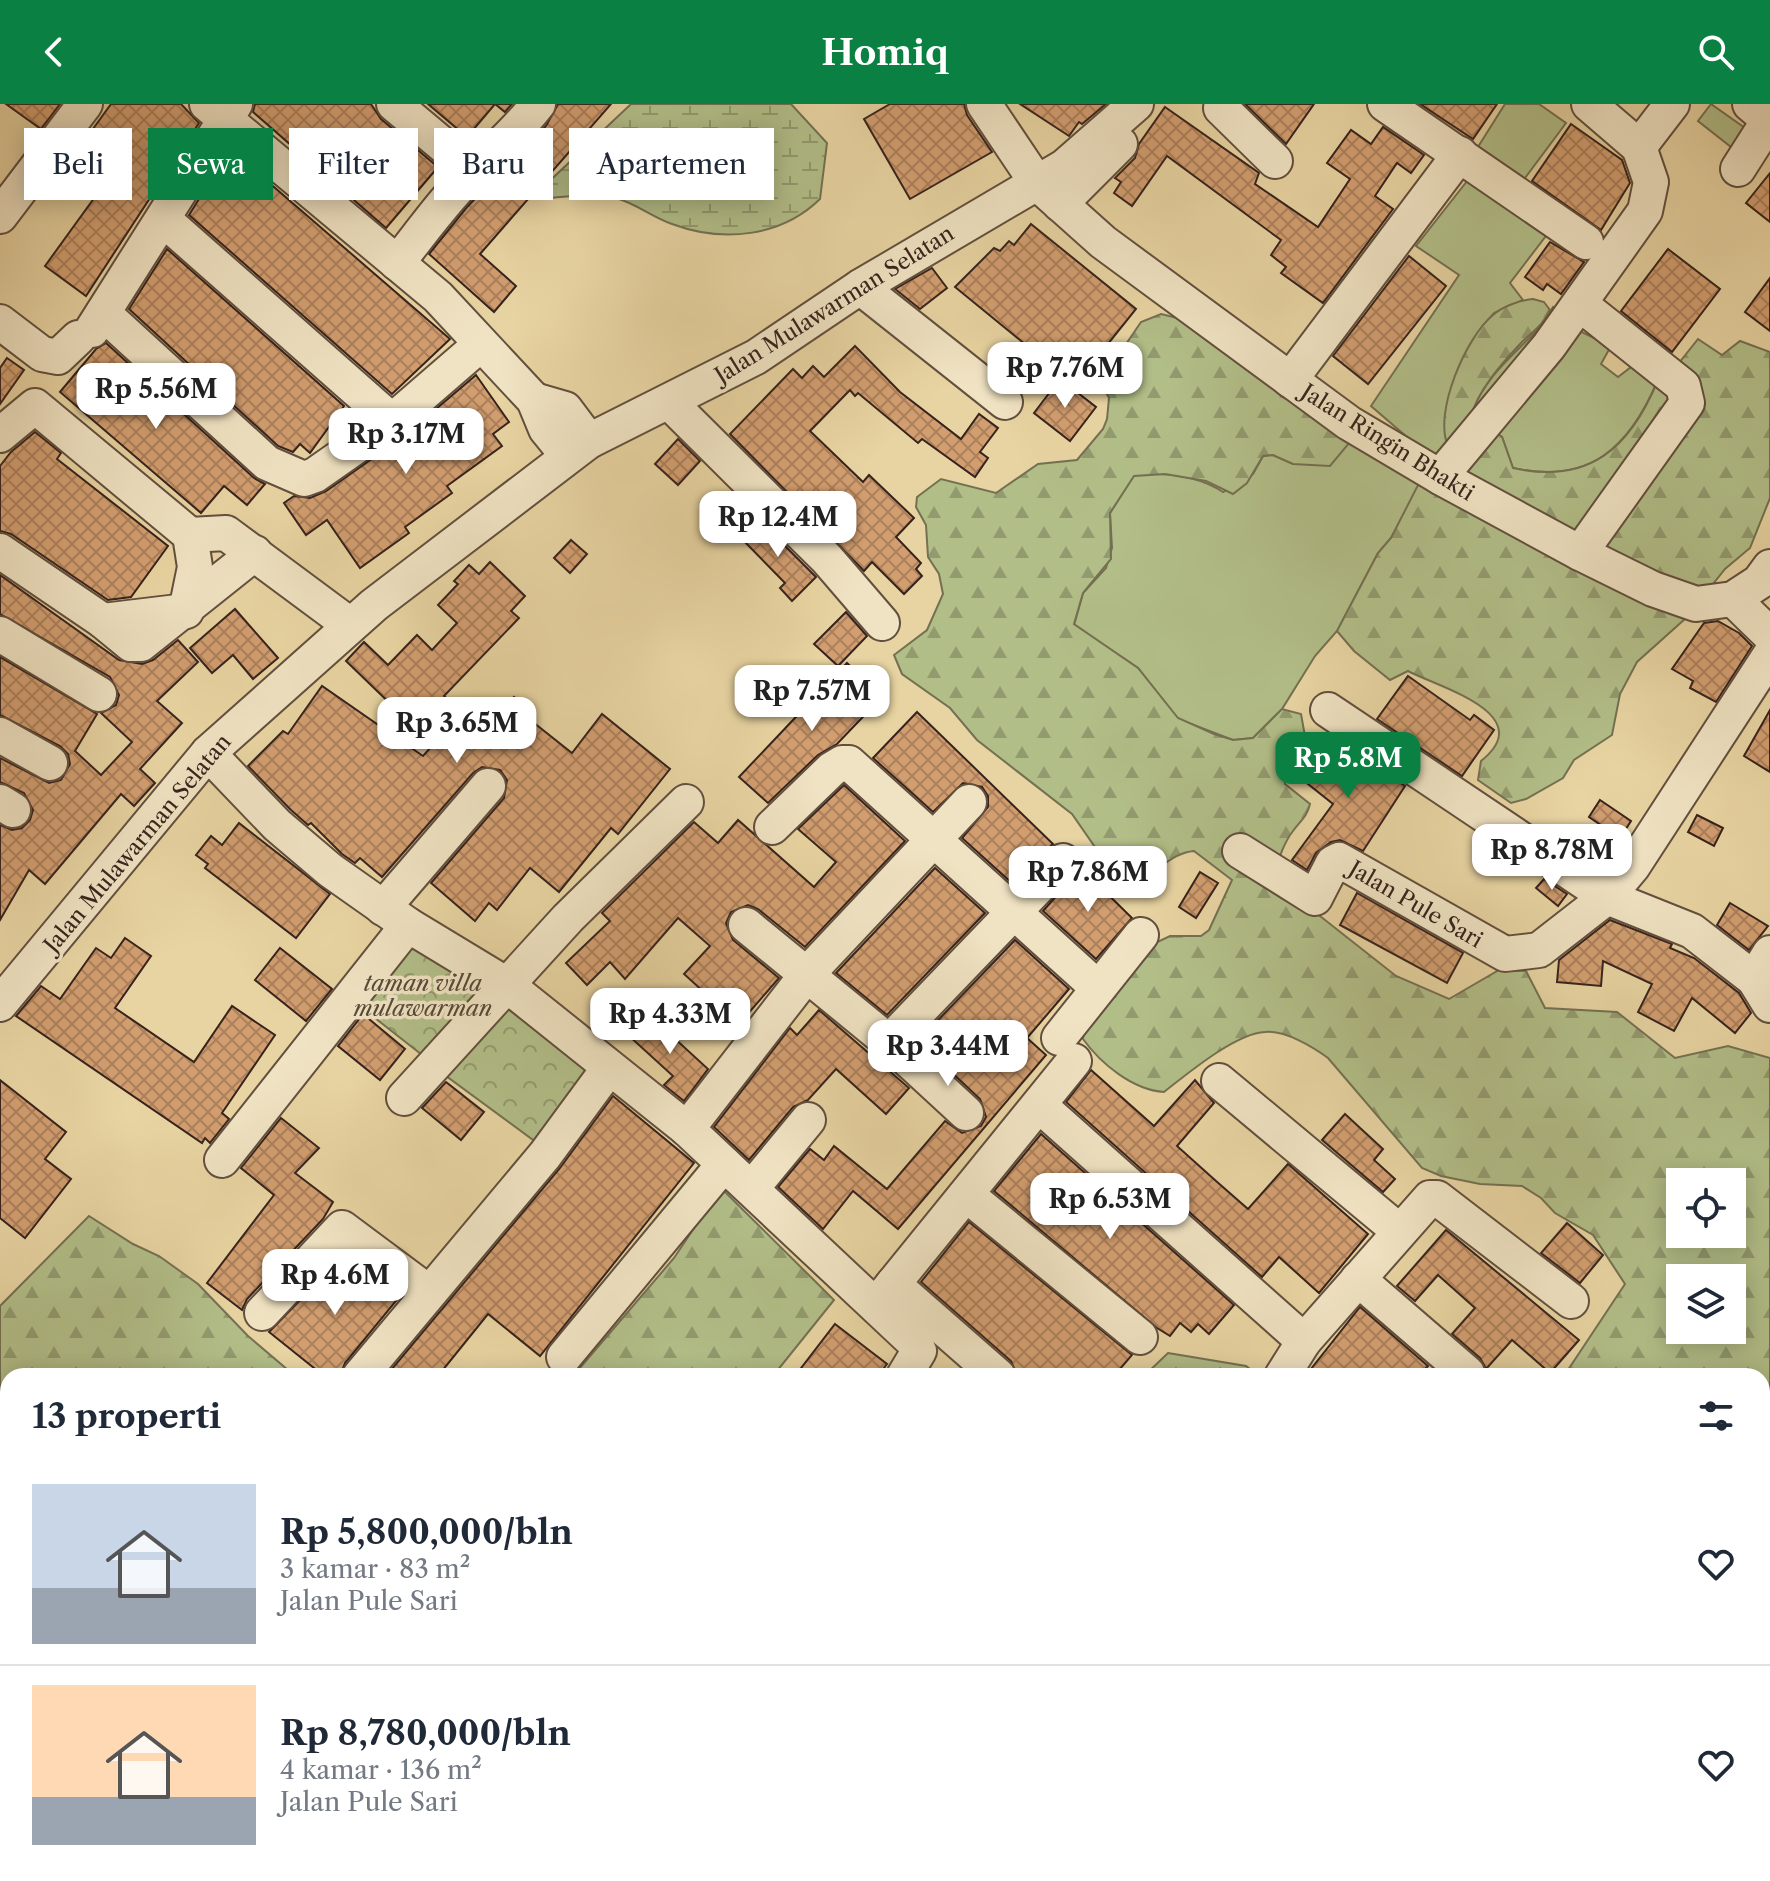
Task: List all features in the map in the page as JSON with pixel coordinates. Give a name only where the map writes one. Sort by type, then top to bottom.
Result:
[{"type":"street","points":[[0,216],[85,104]]},
{"type":"street","points":[[394,104],[434,138]]},
{"type":"street","points":[[518,128],[538,104]]},
{"type":"street","name":"Jalan Ringin Bhakti","points":[[984,104],[1048,194],[1137,268],[1349,423],[1440,477],[1580,553],[1673,598],[1696,604],[1733,599]]},
{"type":"street","points":[[1048,194],[1064,167],[1136,104]]},
{"type":"street","points":[[1048,194],[1160,104]]},
{"type":"street","points":[[1385,104],[1586,242]]},
{"type":"street","points":[[1440,477],[1580,304],[1645,211],[1651,195],[1651,182],[1639,147],[1589,104]]},
{"type":"street","points":[[1639,147],[1672,104]]},
{"type":"street","points":[[1738,169],[1766,125],[1763,115],[1750,104]]},
{"type":"street","points":[[1219,105],[1275,161]]},
{"type":"street","points":[[0,322],[47,357],[58,357],[90,327],[163,219],[222,109],[438,297],[534,400],[546,429],[579,448]]},
{"type":"street","points":[[1290,380],[1460,154]]},
{"type":"street","name":"Jalan Mulawarman Selatan","points":[[0,1004],[208,753],[350,625],[579,448],[756,357],[860,287],[1048,194]]},
{"type":"street","points":[[397,263],[446,200]]},
{"type":"street","points":[[163,219],[392,421]]},
{"type":"street","points":[[860,287],[1005,402]]},
{"type":"street","points":[[1580,304],[1683,386],[1688,394],[1687,403],[1580,553]]},
{"type":"street","points":[[90,327],[267,463],[304,479],[315,475],[392,421],[481,344]]},
{"type":"street","points":[[669,402],[827,559],[882,623]]},
{"type":"street","points":[[0,435],[35,406],[190,535],[195,567],[186,611]]},
{"type":"street","points":[[190,535],[226,533],[350,625]]},
{"type":"street","points":[[0,551],[103,621],[186,611],[255,553]]},
{"type":"street","points":[[1770,567],[1759,582],[1733,599],[1770,635]]},
{"type":"street","points":[[0,634],[99,694]]},
{"type":"street","name":"Jalan Pule Sari","points":[[1240,851],[1315,898],[1333,863],[1339,860],[1505,954],[1539,950],[1607,897],[1633,866],[1770,655]]},
{"type":"street","points":[[1328,710],[1607,897],[1692,931],[1765,979]]},
{"type":"street","points":[[0,735],[50,763]]},
{"type":"street","points":[[208,753],[277,825],[330,870],[396,917],[507,985],[687,1129],[752,1188],[885,1294],[987,1368]]},
{"type":"street","points":[[772,827],[842,763],[856,768],[1098,988]]},
{"type":"street","points":[[222,1160],[488,786]]},
{"type":"street","points":[[404,1098],[568,918],[686,802]]},
{"type":"street","points":[[687,1129],[808,973],[969,802]]},
{"type":"street","points":[[889,1042],[1063,861]]},
{"type":"street","points":[[746,925],[889,1042],[966,1113]]},
{"type":"street","points":[[885,1294],[1039,1105],[1098,988],[1141,935]]},
{"type":"street","points":[[366,1368],[545,1155],[609,1068]]},
{"type":"street","points":[[1219,1081],[1399,1231]]},
{"type":"street","points":[[1039,1105],[1304,1341]]},
{"type":"street","points":[[752,1188],[808,1120]]},
{"type":"street","points":[[564,1357],[724,1164]]},
{"type":"street","points":[[967,1195],[1140,1337]]},
{"type":"street","points":[[1287,1368],[1304,1341],[1424,1200],[1437,1198],[1571,1301]]},
{"type":"street","points":[[262,1313],[342,1228],[428,1292]]},
{"type":"street","points":[[1358,1279],[1461,1368]]},
{"type":"street","points":[[885,1294],[919,1351],[909,1368]]},
{"type":"green space","points":[[631,104],[791,104],[827,143],[820,199],[788,222],[750,233],[711,233],[672,224],[621,200],[774,200],[774,128],[606,128]]},
{"type":"green space","points":[[1505,104],[1539,104],[1566,123],[1522,182],[1552,228],[1510,283],[1523,300],[1494,313],[1487,321],[1448,446],[1436,462],[1371,406],[1459,275],[1416,246],[1475,171],[1476,150]]},
{"type":"green space","points":[[1711,104],[1745,128],[1731,147],[1698,121]]},
{"type":"green space","points":[[569,163],[569,197],[553,198],[553,178]]},
{"type":"green space","points":[[1533,299],[1544,302],[1550,310],[1541,325],[1492,377],[1471,417],[1502,437],[1513,468],[1540,472],[1564,471],[1585,466],[1604,456],[1634,425],[1658,380],[1663,383],[1698,339],[1722,355],[1740,341],[1770,352],[1770,498],[1750,548],[1725,569],[1686,618],[1637,662],[1620,694],[1612,735],[1574,760],[1563,778],[1526,799],[1511,803],[1478,780],[1481,761],[1496,744],[1499,729],[1492,716],[1460,694],[1408,671],[1390,680],[1354,651],[1337,631],[1417,487],[1448,446],[1445,415],[1449,396],[1472,340],[1497,312],[1512,304]]},
{"type":"green space","points":[[1553,307],[1573,328],[1611,346],[1601,364],[1618,377],[1635,364],[1658,380],[1634,425],[1604,456],[1585,466],[1564,471],[1540,472],[1513,468],[1502,437],[1471,417],[1491,378],[1543,323]]},
{"type":"green space","points":[[1161,314],[1201,324],[1243,357],[1284,398],[1305,407],[1350,442],[1330,466],[1293,464],[1273,455],[1263,456],[1247,483],[1233,494],[1206,481],[1165,474],[1134,476],[1110,513],[1111,559],[1083,593],[1074,624],[1138,668],[1178,718],[1214,734],[1233,740],[1253,738],[1282,709],[1301,714],[1305,736],[1284,773],[1285,784],[1310,804],[1286,842],[1273,879],[1396,976],[1449,999],[1499,970],[1526,971],[1545,1008],[1617,1012],[1675,1058],[1728,1046],[1770,1058],[1770,1368],[1569,1368],[1625,1284],[1593,1235],[1555,1213],[1541,1198],[1522,1186],[1480,1184],[1441,1176],[1422,1168],[1328,1058],[1298,1040],[1273,1032],[1240,1039],[1164,1092],[1129,1081],[1099,1058],[1083,1039],[1084,1028],[1151,945],[1170,936],[1201,936],[1209,930],[1232,880],[1194,851],[1176,856],[1146,877],[1128,884],[1104,860],[1072,814],[977,740],[950,708],[902,674],[894,655],[927,630],[943,594],[939,574],[928,557],[926,525],[916,507],[917,497],[941,479],[996,493],[1038,464],[1077,460],[1103,429],[1107,419],[1109,398],[1098,377],[1101,367],[1124,347],[1141,322]]},
{"type":"green space","points":[[1350,442],[1422,481],[1391,538],[1378,553],[1337,631],[1315,656],[1282,709],[1253,738],[1233,740],[1178,719],[1138,668],[1074,625],[1083,593],[1106,568],[1112,548],[1110,513],[1134,475],[1180,476],[1223,492],[1253,474],[1263,456],[1273,455],[1293,464]]},
{"type":"green space","name":"taman villa mulawarman","points":[[398,927],[500,986],[431,1062],[352,1000]]},
{"type":"green space","name":"taman villa mulawarman","points":[[507,990],[603,1070],[544,1148],[438,1070]]},
{"type":"green space","points":[[721,1188],[834,1300],[779,1368],[580,1368],[674,1258]]},
{"type":"green space","points":[[89,1216],[133,1244],[159,1256],[198,1284],[248,1336],[286,1368],[0,1368],[0,1306]]},
{"type":"green space","points":[[1168,1353],[1249,1368],[1152,1368]]},
{"type":"building","points":[[6,104],[60,104],[40,128]]},
{"type":"building","points":[[111,104],[181,104],[199,123],[196,128],[148,128],[149,200],[86,296],[45,266],[93,200],[132,200],[132,128],[94,128]]},
{"type":"building","points":[[255,104],[371,104],[392,128],[289,128],[289,143],[253,112]]},
{"type":"building","points":[[428,104],[495,104],[475,128],[456,128]]},
{"type":"building","points":[[495,104],[512,104],[505,112]]},
{"type":"building","points":[[558,104],[611,104],[590,128],[569,128],[569,152],[553,170],[553,128],[544,128]]},
{"type":"building","points":[[890,104],[964,104],[967,115],[992,152],[910,199],[864,119]]},
{"type":"building","points":[[1020,104],[1106,104],[1082,124],[1079,122],[1069,136]]},
{"type":"building","points":[[1245,104],[1314,104],[1286,144]]},
{"type":"building","points":[[1420,104],[1497,104],[1473,139]]},
{"type":"building","points":[[1165,107],[1259,173],[1255,184],[1318,227],[1350,179],[1327,163],[1351,130],[1371,144],[1383,127],[1424,155],[1411,173],[1397,163],[1375,196],[1393,209],[1323,303],[1281,273],[1286,267],[1271,255],[1281,240],[1167,156],[1132,206],[1114,193],[1121,182],[1115,178],[1135,158],[1139,144]]},
{"type":"building","points":[[1571,124],[1622,160],[1630,183],[1601,230],[1532,181]]},
{"type":"building","points":[[418,150],[434,164],[434,172],[418,190]]},
{"type":"building","points":[[1770,173],[1770,222],[1746,203]]},
{"type":"building","points":[[273,186],[450,339],[392,394],[189,215],[198,200],[273,200]]},
{"type":"building","points":[[354,200],[410,200],[386,228]]},
{"type":"building","points":[[474,200],[527,200],[480,254],[516,286],[494,312],[429,254]]},
{"type":"building","points":[[1031,224],[1136,309],[1075,385],[955,287],[994,248],[1000,251],[1009,241],[1014,245]]},
{"type":"building","points":[[1550,242],[1584,262],[1561,294],[1547,284],[1543,290],[1525,277]]},
{"type":"building","points":[[167,249],[344,406],[310,453],[300,444],[293,452],[278,446],[129,309]]},
{"type":"building","points":[[1668,249],[1720,289],[1672,352],[1621,311]]},
{"type":"building","points":[[1409,256],[1446,286],[1368,384],[1333,356]]},
{"type":"building","points":[[932,268],[947,288],[920,309],[895,289]]},
{"type":"building","points":[[1770,278],[1770,331],[1745,312]]},
{"type":"building","points":[[106,343],[254,478],[265,484],[247,505],[224,486],[201,513],[60,392],[96,349]]},
{"type":"building","points":[[855,346],[900,392],[961,439],[979,414],[998,428],[980,452],[988,458],[975,477],[922,439],[918,443],[858,393],[855,396],[850,390],[810,431],[863,482],[869,475],[914,518],[896,537],[921,563],[916,569],[922,576],[904,594],[872,562],[864,571],[730,434],[793,369],[802,378],[813,366],[824,377]]},
{"type":"building","points":[[7,358],[24,370],[0,404],[0,368]]},
{"type":"building","points":[[476,375],[509,422],[493,434],[502,446],[447,486],[452,493],[405,527],[409,533],[360,568],[327,520],[306,535],[284,503],[294,496],[310,498],[326,491],[403,437]]},
{"type":"building","points":[[1060,379],[1096,407],[1070,441],[1034,413]]},
{"type":"building","points":[[35,432],[61,453],[57,459],[168,546],[131,597],[108,600],[11,534],[0,531],[0,466]]},
{"type":"building","points":[[678,439],[700,461],[678,485],[655,464]]},
{"type":"building","points":[[757,518],[816,577],[792,601],[780,588],[785,583],[739,536]]},
{"type":"building","points":[[571,540],[587,554],[570,573],[554,558]]},
{"type":"building","points":[[490,562],[525,596],[511,611],[519,618],[444,696],[472,720],[476,715],[489,726],[514,697],[529,710],[524,715],[572,753],[602,714],[670,769],[618,834],[611,828],[559,892],[530,868],[497,910],[489,903],[475,921],[431,883],[504,798],[507,780],[500,770],[482,767],[473,773],[382,877],[360,858],[355,863],[342,854],[311,823],[308,825],[291,810],[248,766],[283,731],[288,734],[322,686],[423,756],[433,745],[346,661],[364,642],[388,665],[417,635],[432,650],[457,623],[438,605],[458,584],[454,581],[469,565],[479,574]]},
{"type":"building","points":[[0,575],[119,660],[142,664],[153,660],[178,640],[198,662],[157,701],[182,723],[140,769],[155,783],[134,806],[121,794],[45,884],[29,870],[0,920],[0,825],[12,830],[22,828],[30,820],[33,810],[24,793],[0,782],[0,758],[49,783],[61,780],[70,764],[68,754],[60,746],[0,715],[0,657],[97,714],[75,751],[101,775],[132,742],[101,713],[116,705],[119,695],[110,677],[0,614]]},
{"type":"building","points":[[235,609],[278,658],[253,679],[233,655],[212,673],[190,648]]},
{"type":"building","points":[[846,612],[867,636],[838,666],[814,644]]},
{"type":"building","points":[[1718,621],[1739,633],[1752,646],[1716,702],[1690,688],[1693,681],[1672,669],[1704,623]]},
{"type":"building","points":[[847,663],[882,697],[837,744],[818,755],[768,803],[739,777]]},
{"type":"building","points":[[1408,676],[1470,720],[1474,715],[1494,730],[1462,776],[1377,719]]},
{"type":"building","points":[[1770,710],[1770,772],[1744,756]]},
{"type":"building","points":[[917,712],[1053,844],[1013,884],[962,838],[988,807],[988,796],[982,787],[963,783],[933,812],[873,758]]},
{"type":"building","points":[[1332,737],[1405,786],[1363,851],[1340,840],[1331,842],[1316,853],[1307,870],[1292,860],[1333,804],[1303,780]]},
{"type":"building","points":[[844,785],[905,841],[805,947],[758,909],[748,905],[731,912],[726,923],[733,940],[779,978],[739,1024],[684,974],[710,946],[678,918],[625,979],[610,962],[587,985],[566,963],[610,921],[602,913],[694,822],[718,843],[738,820],[814,887],[836,862],[798,829]]},
{"type":"building","points":[[1600,800],[1631,821],[1620,838],[1589,817]]},
{"type":"building","points":[[1697,815],[1723,828],[1714,846],[1688,832]]},
{"type":"building","points":[[239,823],[330,894],[296,938],[205,868],[208,864],[196,855],[211,836],[222,845]]},
{"type":"building","points":[[935,868],[985,913],[887,1015],[836,973]]},
{"type":"building","points":[[1081,868],[1132,918],[1096,959],[1043,911]]},
{"type":"building","points":[[1200,872],[1218,883],[1196,918],[1179,907]]},
{"type":"building","points":[[1544,879],[1567,894],[1558,906],[1536,888]]},
{"type":"building","points":[[1357,893],[1463,953],[1447,983],[1340,925]]},
{"type":"building","points":[[1730,903],[1768,926],[1749,950],[1717,925]]},
{"type":"building","points":[[1610,920],[1672,944],[1670,948],[1694,958],[1739,993],[1751,1013],[1735,1033],[1692,998],[1674,1031],[1638,1012],[1652,984],[1603,961],[1601,986],[1557,982],[1559,960]]},
{"type":"building","points":[[125,938],[151,956],[115,1008],[194,1062],[232,1006],[275,1035],[222,1113],[229,1119],[210,1143],[205,1138],[202,1143],[16,1016],[41,986],[60,999],[96,948],[111,958]]},
{"type":"building","points":[[1015,940],[1069,989],[1027,1038],[1046,1055],[898,1229],[853,1191],[823,1229],[778,1187],[810,1149],[824,1160],[834,1146],[887,1189],[945,1121],[962,1133],[981,1126],[986,1117],[980,1099],[918,1041]]},
{"type":"building","points":[[280,948],[332,989],[306,1021],[255,980]]},
{"type":"building","points":[[819,1010],[909,1088],[886,1114],[836,1069],[808,1100],[793,1107],[749,1160],[714,1127],[790,1028],[797,1035]]},
{"type":"building","points":[[363,1014],[405,1049],[380,1080],[338,1046]]},
{"type":"building","points":[[648,1014],[708,1069],[684,1101],[664,1085],[673,1076],[628,1035]]},
{"type":"building","points":[[1091,1070],[1154,1126],[1195,1080],[1214,1103],[1177,1146],[1216,1181],[1248,1209],[1288,1164],[1368,1234],[1319,1293],[1279,1257],[1262,1277],[1066,1102]]},
{"type":"building","points":[[0,1080],[66,1132],[45,1159],[71,1179],[25,1238],[0,1218]]},
{"type":"building","points":[[446,1082],[484,1112],[461,1140],[422,1108]]},
{"type":"building","points":[[613,1096],[694,1163],[540,1356],[488,1314],[444,1368],[393,1368],[560,1168]]},
{"type":"building","points":[[1345,1114],[1383,1149],[1374,1160],[1395,1179],[1383,1192],[1322,1140]]},
{"type":"building","points":[[281,1118],[319,1148],[295,1173],[333,1202],[323,1219],[247,1299],[242,1310],[207,1283],[274,1195],[241,1168]]},
{"type":"building","points":[[1041,1134],[1234,1305],[1209,1334],[1198,1324],[1191,1332],[1180,1323],[1170,1336],[1157,1328],[994,1191]]},
{"type":"building","points":[[969,1222],[1132,1355],[1121,1368],[1014,1368],[1011,1361],[921,1282]]},
{"type":"building","points":[[1567,1223],[1603,1255],[1580,1283],[1541,1253]]},
{"type":"building","points":[[1446,1230],[1579,1340],[1554,1368],[1544,1368],[1512,1340],[1485,1368],[1480,1358],[1452,1334],[1475,1308],[1438,1275],[1415,1301],[1397,1286]]},
{"type":"building","points":[[344,1255],[400,1296],[343,1368],[314,1368],[269,1332]]},
{"type":"building","points":[[1360,1307],[1428,1366],[1426,1368],[1312,1368]]},
{"type":"building","points":[[835,1324],[887,1364],[884,1368],[801,1368]]}]
